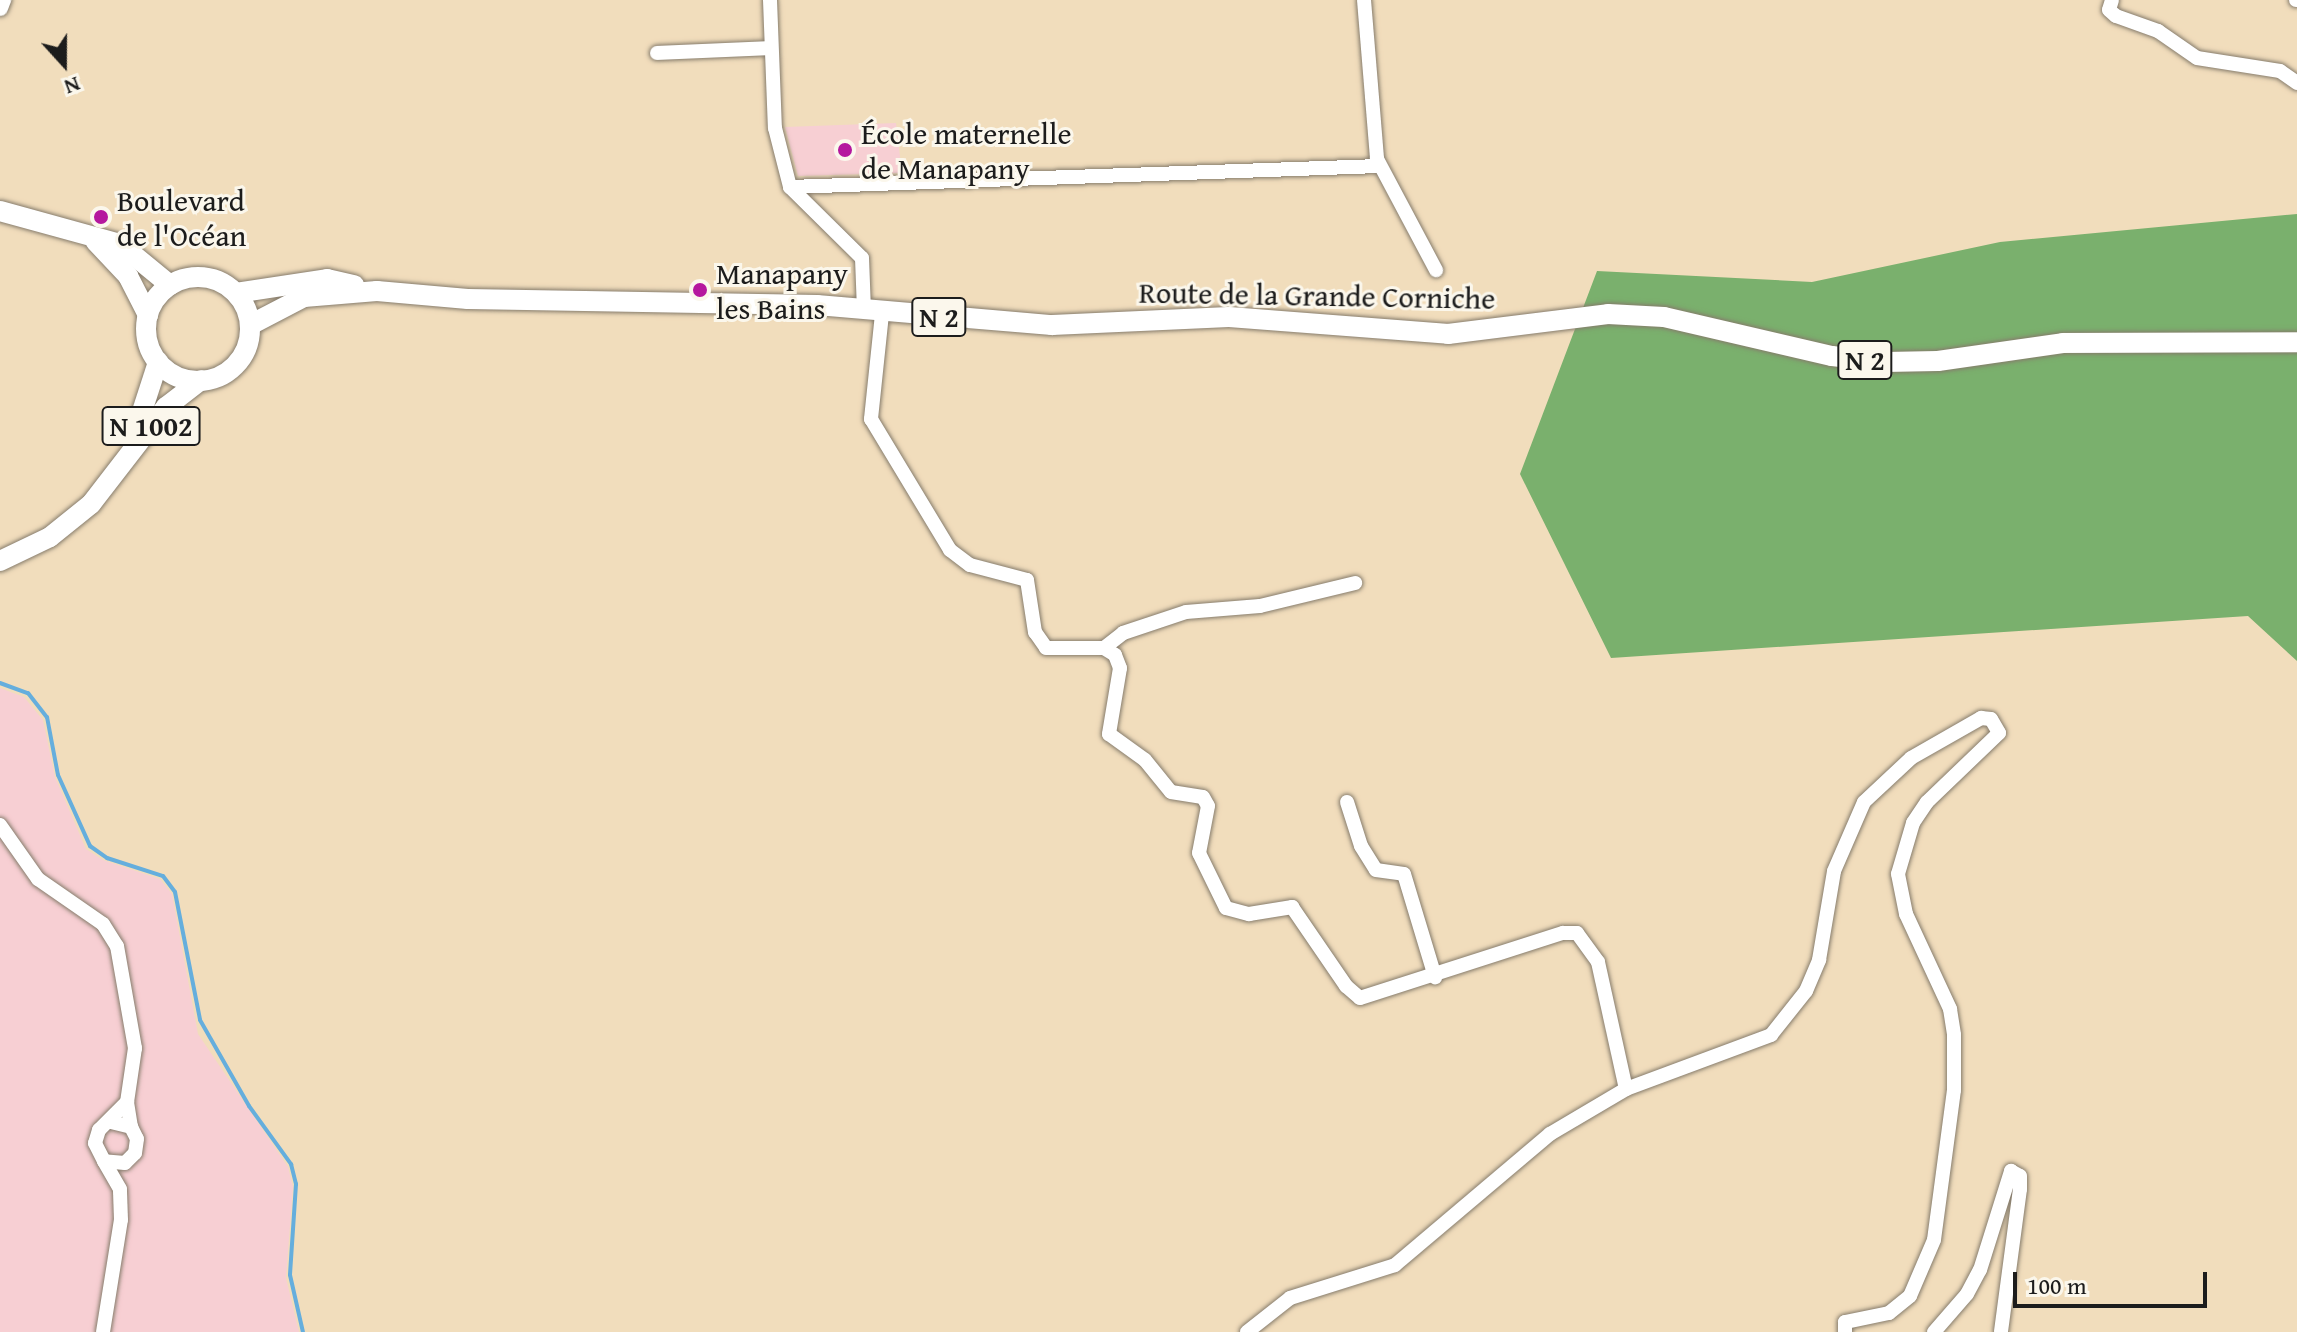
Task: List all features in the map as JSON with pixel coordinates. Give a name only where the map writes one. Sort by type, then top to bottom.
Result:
[{"type":"main road","points":[[0,211],[80,230],[120,244],[170,285]]},
{"type":"main road","points":[[80,230],[110,252],[148,315],[147,338],[158,362],[177,376],[201,380],[223,374],[240,358],[250,325],[236,293],[205,277],[170,285],[148,315]]},
{"type":"main road","name":"Route de la Grande Corniche","points":[[236,293],[327,279],[377,291],[468,299],[817,305],[1052,325],[1229,317],[1448,334],[1608,314],[1664,317],[1832,356],[1885,362],[1938,361],[2063,343],[2297,342]]},
{"type":"main road","name":"Route de la Grande Corniche","points":[[250,325],[304,297],[377,291]]},
{"type":"main road","name":"N 1002","points":[[110,482],[153,391],[158,362]]},
{"type":"main road","name":"N 1002","points":[[0,561],[74,520],[110,482],[166,407],[201,380]]},
{"type":"street","points":[[0,8],[3,0]]},
{"type":"street","points":[[770,0],[775,128],[790,187],[862,258],[873,312],[871,419],[950,550],[970,565],[1027,580],[1035,632],[1046,648],[1104,648],[1123,633],[1186,612],[1260,606],[1355,583]]},
{"type":"street","points":[[1364,0],[1380,166],[1436,270]]},
{"type":"street","points":[[2112,0],[2109,10],[2116,16],[2158,31],[2197,58],[2280,71],[2297,83]]},
{"type":"street","points":[[657,53],[771,48]]},
{"type":"street","points":[[790,187],[1380,166]]},
{"type":"street","points":[[1104,648],[1120,668],[1109,734],[1145,760],[1171,792],[1203,797],[1208,806],[1199,853],[1226,908],[1249,914],[1292,907],[1346,986],[1360,998],[1435,977],[1563,933],[1577,933],[1598,962],[1626,1089]]},
{"type":"street","points":[[1247,1332],[1290,1298],[1395,1265],[1550,1134],[1626,1089],[1771,1035],[1806,991],[1819,960],[1834,871],[1864,802],[1911,758],[1981,718],[1991,719],[1999,733],[1927,802],[1913,823],[1898,874],[1906,914],[1950,1009],[1954,1035],[1954,1090],[1934,1240],[1910,1296],[1889,1313],[1845,1322],[1845,1332]]},
{"type":"street","points":[[1347,802],[1361,846],[1376,870],[1404,874],[1435,977]]},
{"type":"street","points":[[0,825],[38,879],[103,924],[117,946],[135,1048],[127,1102],[138,1146],[120,1189],[121,1220],[103,1332]]},
{"type":"street","points":[[120,1189],[96,1150],[96,1136],[127,1102]]},
{"type":"street","points":[[111,1122],[131,1127]]},
{"type":"street","points":[[104,1161],[118,1164],[131,1159]]},
{"type":"street","points":[[1934,1332],[1967,1294],[1980,1270],[2011,1171],[2020,1176],[2020,1189],[2001,1332]]},
{"type":"shaded area","name":"École maternelle de Manapany","points":[[896,123],[902,173],[798,176],[785,127]]},
{"type":"shaded area","points":[[0,688],[24,697],[43,720],[55,777],[86,849],[103,860],[160,879],[172,894],[198,1034],[288,1167],[293,1187],[286,1278],[299,1332],[0,1332]]},
{"type":"green space","points":[[2297,214],[2297,661],[2248,616],[1611,658],[1520,474],[1597,271],[1812,282],[2000,242]]},
{"type":"waterway","points":[[0,683],[28,693],[47,717],[58,775],[90,846],[107,858],[163,876],[175,892],[200,1020],[249,1106],[291,1164],[296,1184],[290,1275],[303,1332]]},
{"type":"place","name":"École maternelle de Manapany","points":[[845,150]]},
{"type":"place","name":"Boulevard de l'Océan","points":[[101,217]]},
{"type":"place","name":"Manapany les Bains","points":[[700,290]]}]
